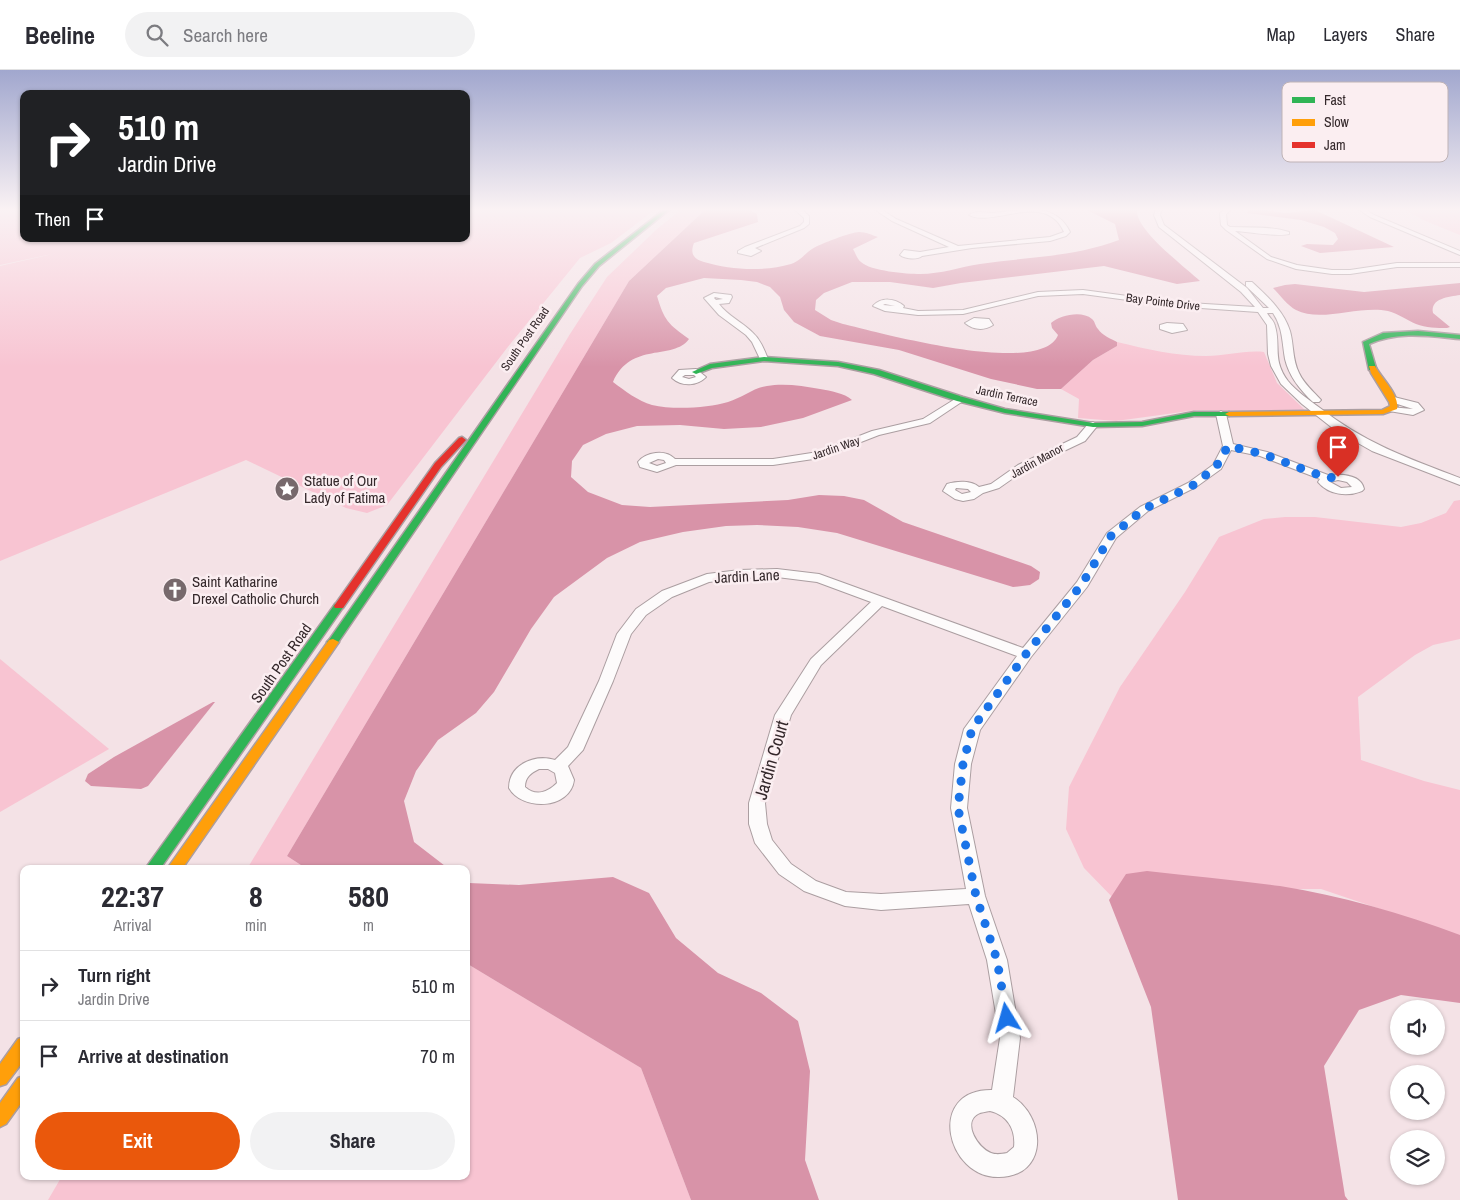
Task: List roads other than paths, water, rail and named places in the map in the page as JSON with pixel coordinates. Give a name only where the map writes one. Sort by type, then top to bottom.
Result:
[{"type":"street","name":"South Post Road","points":[[177,865],[485,424],[543,336],[601,262]]},
{"type":"street","points":[[1207,262],[1244,290],[1261,310],[1271,325],[1272,354],[1275,366],[1284,382],[1319,414],[1376,449],[1460,482]]},
{"type":"street","points":[[1220,262],[1266,298],[1276,311],[1286,330],[1290,358],[1295,375],[1303,388],[1334,414],[1359,431],[1418,459],[1460,474]]},
{"type":"street","points":[[1278,262],[1314,270],[1350,272],[1397,265],[1460,264]]},
{"type":"street","name":"Bay Pointe Drive","points":[[897,309],[918,313],[963,312],[1038,294],[1060,292],[1113,295],[1173,315],[1261,310],[1276,311]]},
{"type":"street","points":[[714,302],[722,313],[749,333],[756,341],[764,359]]},
{"type":"street","points":[[963,312],[974,320]]},
{"type":"street","name":"Jardin Terrace","points":[[696,372],[710,366],[764,359],[814,361],[862,368],[1005,411],[1093,426],[1142,424],[1176,416],[1383,412],[1393,404],[1375,377],[1366,353],[1365,343],[1382,335],[1418,334],[1460,337]]},
{"type":"street","name":"Jardin Way","points":[[672,462],[773,462],[820,455],[876,433],[926,421],[960,399]]},
{"type":"street","name":"South Post Road","points":[[155,865],[438,465],[495,407]]},
{"type":"street","points":[[1001,1103],[1010,1038],[997,960],[976,896],[958,808],[963,764],[972,729],[1026,654],[1082,584],[1111,536],[1144,509],[1192,486],[1216,467],[1228,446],[1221,414]]},
{"type":"street","name":"Jardin Manor","points":[[977,491],[995,486],[1022,467],[1081,438],[1093,426]]},
{"type":"street","points":[[1228,446],[1263,454],[1327,478]]},
{"type":"street","points":[[376,552],[395,553]]},
{"type":"street","name":"Jardin Lane","points":[[558,766],[575,750],[606,681],[624,634],[641,612],[667,594],[707,578],[740,574],[777,573],[819,578],[1026,654]]},
{"type":"street","name":"Jardin Court","points":[[880,600],[816,662],[783,715],[757,803],[758,824],[764,843],[785,869],[810,886],[845,899],[881,902],[976,896]]},
{"type":"street","points":[[0,1078],[20,1050]]},
{"type":"street","points":[[0,1118],[20,1090]]},
{"type":"place","name":"Statue of Our Lady of Fatima","points":[[287,489]]},
{"type":"place","name":"Saint Katharine Drexel Catholic Church","points":[[175,590]]}]
